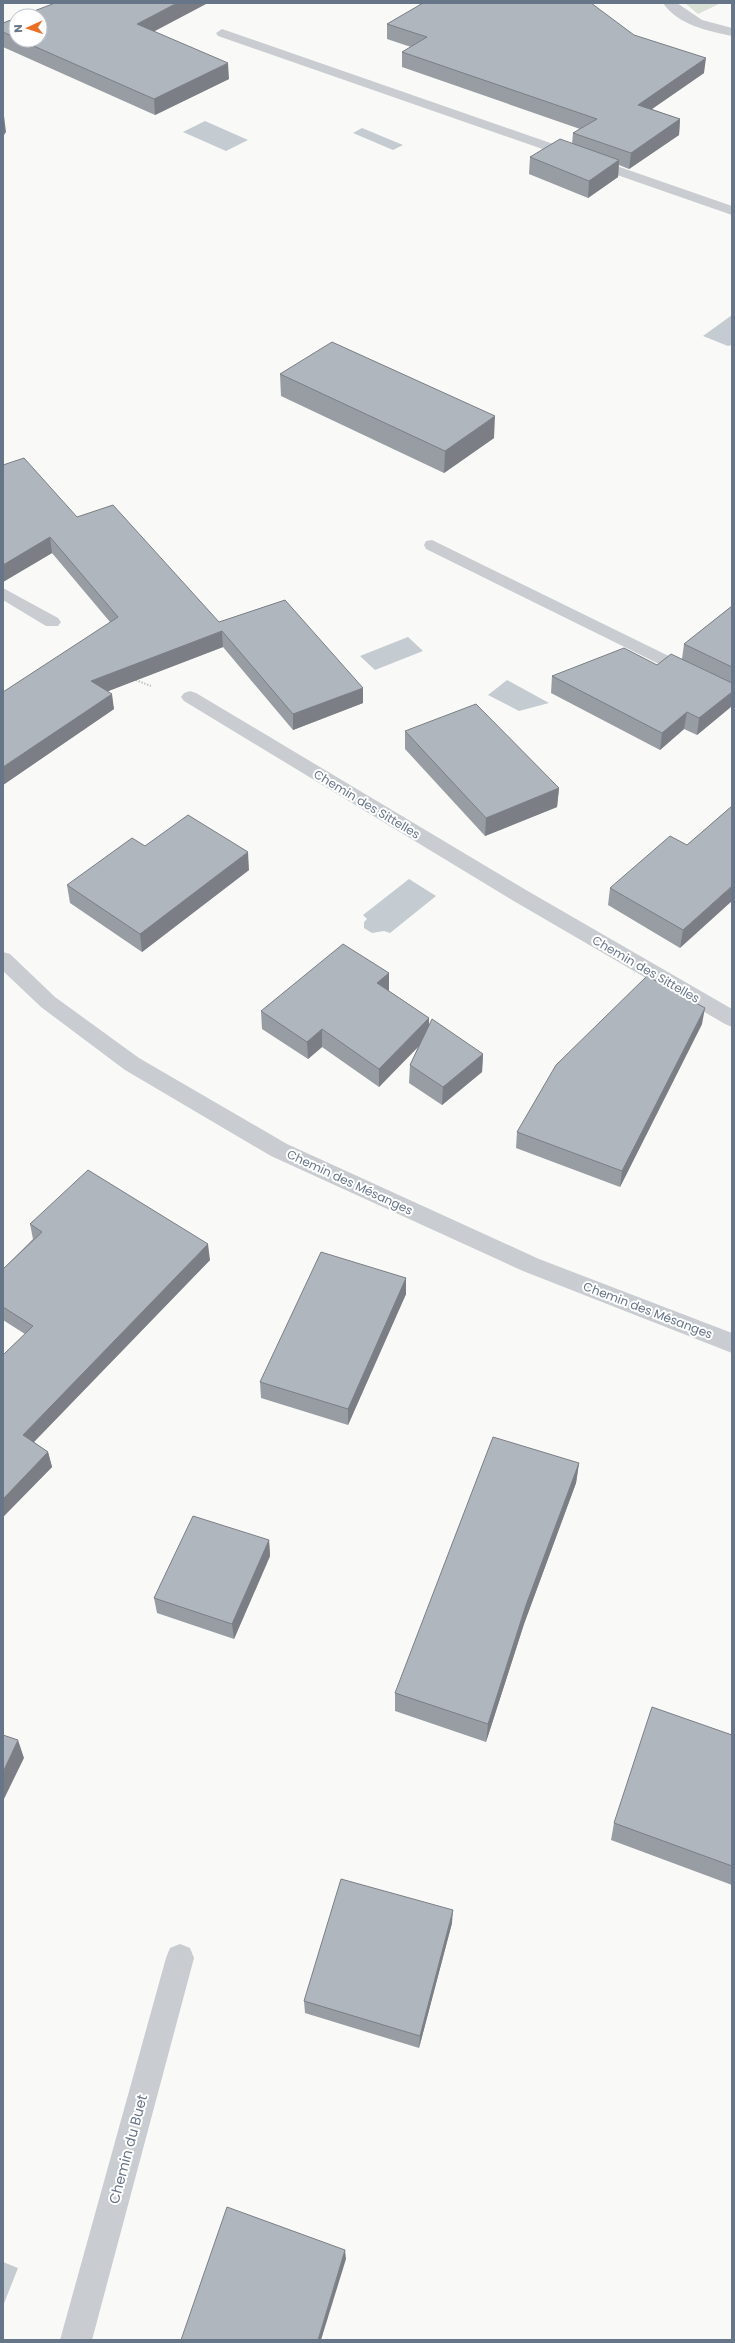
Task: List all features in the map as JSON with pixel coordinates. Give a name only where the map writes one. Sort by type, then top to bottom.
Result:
[{"type":"street","points":[[669,3],[685,16],[701,25],[732,32]]},
{"type":"street","points":[[222,33],[732,211]]},
{"type":"street","points":[[432,545],[732,694]]},
{"type":"street","points":[[3,593],[52,622]]},
{"type":"street","name":"Chemin des Sittelles","points":[[190,696],[519,895],[732,1019]]},
{"type":"street","name":"Chemin des Mésanges","points":[[3,959],[48,1002],[132,1064],[279,1150],[531,1264],[732,1343]]},
{"type":"street","name":"Chemin du Buet","points":[[76,2340],[180,1958]]},
{"type":"path","points":[[128,675],[141,683],[190,696]]},
{"type":"shaded area","points":[[685,3],[721,3],[698,14]]},
{"type":"shaded area","points":[[205,121],[248,140],[226,151],[183,132]]},
{"type":"shaded area","points":[[362,128],[403,145],[393,150],[353,133]]},
{"type":"shaded area","points":[[732,315],[732,345],[728,346],[703,336]]},
{"type":"shaded area","points":[[408,637],[423,651],[375,670],[360,656]]},
{"type":"shaded area","points":[[507,680],[549,703],[519,711],[488,695]]},
{"type":"shaded area","points":[[409,879],[436,896],[390,933],[384,931],[372,933],[364,928],[364,922],[367,919],[363,915]]},
{"type":"shaded area","points":[[3,2262],[18,2268],[3,2306]]},
{"type":"building","points":[[55,3],[177,3],[137,24],[228,63],[154,99],[38,48],[48,48],[48,8],[42,8]]},
{"type":"building","points":[[423,3],[591,3],[634,35],[706,58],[638,105],[680,119],[631,153],[573,133],[597,119],[402,52],[427,37],[387,24]]},
{"type":"building","points":[[8,21],[8,34],[3,32],[3,23]]},
{"type":"building","points":[[560,139],[619,160],[589,181],[530,157]]},
{"type":"building","points":[[332,342],[495,416],[445,451],[280,374]]},
{"type":"building","points":[[24,458],[77,517],[113,505],[219,622],[285,600],[363,688],[293,714],[222,631],[91,681],[112,694],[3,767],[3,692],[118,617],[50,537],[3,565],[3,465]]},
{"type":"building","points":[[732,606],[732,667],[684,644]]},
{"type":"building","points":[[624,648],[657,665],[671,654],[732,683],[732,692],[699,718],[687,712],[662,733],[552,676]]},
{"type":"building","points":[[476,704],[559,788],[486,818],[405,731]]},
{"type":"building","points":[[732,806],[732,886],[683,930],[610,888],[670,836],[687,845]]},
{"type":"building","points":[[188,815],[248,852],[140,934],[67,885],[132,838],[145,846]]},
{"type":"building","points":[[343,944],[389,973],[377,983],[429,1018],[379,1069],[322,1029],[307,1042],[261,1011]]},
{"type":"building","points":[[647,976],[705,1008],[622,1171],[517,1132],[556,1065]]},
{"type":"building","points":[[432,1019],[483,1054],[443,1087],[410,1065]]},
{"type":"building","points":[[88,1170],[208,1244],[23,1435],[48,1452],[3,1499],[3,1355],[33,1326],[3,1307],[3,1269],[42,1232],[30,1224]]},
{"type":"building","points":[[321,1252],[406,1278],[348,1409],[260,1382]]},
{"type":"building","points":[[493,1437],[579,1463],[526,1605],[488,1724],[395,1693]]},
{"type":"building","points":[[193,1516],[269,1540],[232,1624],[154,1598]]},
{"type":"building","points":[[652,1707],[732,1735],[732,1866],[614,1823]]},
{"type":"building","points":[[3,1735],[18,1740],[3,1772]]},
{"type":"building","points":[[341,1879],[453,1910],[420,2036],[304,2001]]},
{"type":"building","points":[[227,2207],[345,2250],[318,2340],[181,2340]]}]
